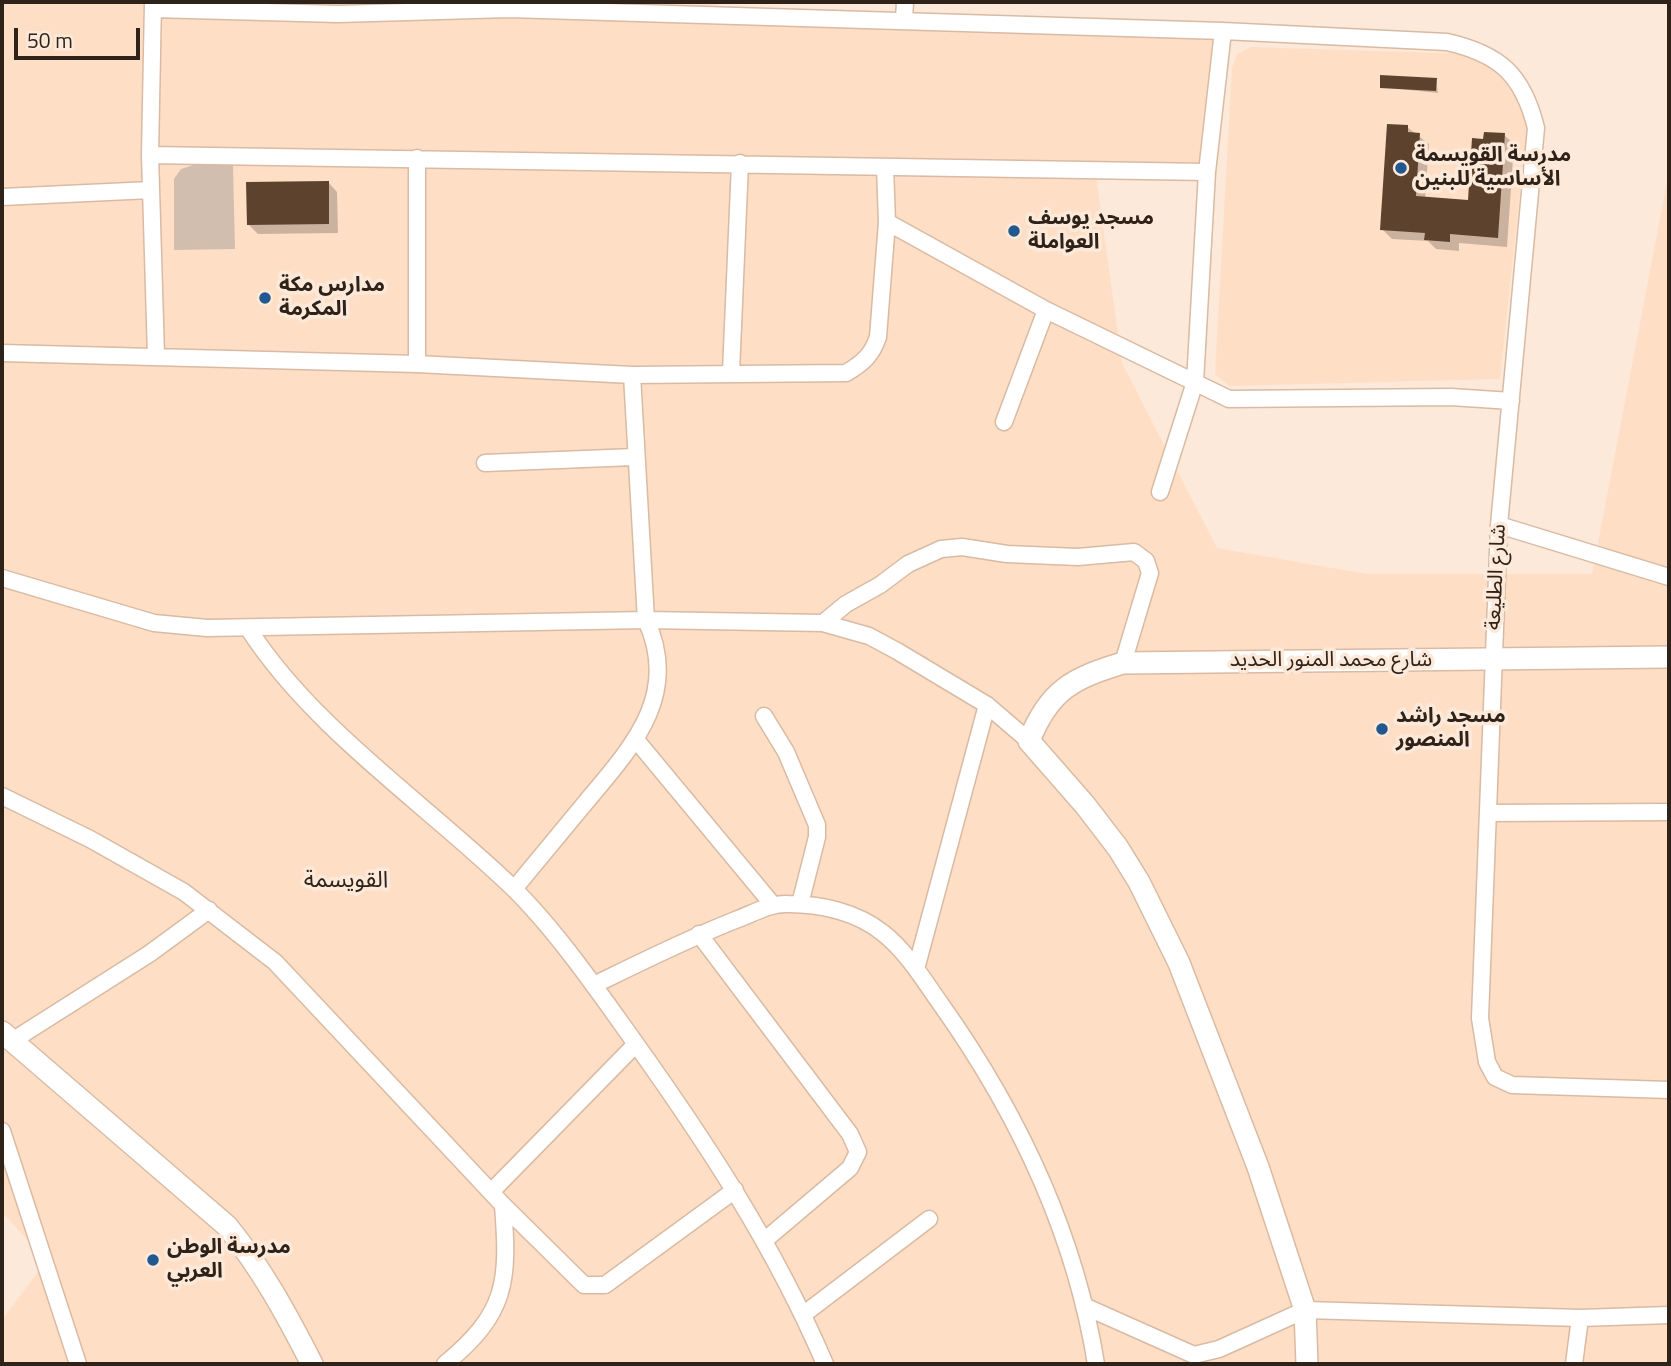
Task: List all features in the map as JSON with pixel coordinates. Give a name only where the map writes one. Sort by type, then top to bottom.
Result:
[{"type":"street","points":[[904,20],[905,2]]},
{"type":"street","points":[[156,356],[149,155],[153,6],[338,8],[510,5],[1223,32],[1208,172],[1195,382],[1160,492]]},
{"type":"street","name":"شارع الطليعة","points":[[1223,32],[1447,42],[1475,48],[1518,79],[1529,100],[1536,128],[1499,526],[1480,1018],[1488,1062],[1495,1077],[1512,1085],[1669,1090]]},
{"type":"street","points":[[149,155],[1208,172]]},
{"type":"street","points":[[417,158],[417,364]]},
{"type":"street","points":[[731,372],[740,163]]},
{"type":"street","points":[[2,353],[417,364],[632,375],[846,373],[864,362],[873,351],[878,337],[887,222],[885,167]]},
{"type":"street","points":[[2,197],[151,190]]},
{"type":"street","points":[[887,222],[1046,310],[1229,399],[1451,397],[1511,401]]},
{"type":"street","points":[[1004,422],[1046,310]]},
{"type":"street","points":[[514,889],[637,741],[657,681],[659,657],[646,620],[634,457],[632,375]]},
{"type":"street","points":[[485,463],[634,457]]},
{"type":"street","points":[[1499,526],[1669,577]]},
{"type":"street","points":[[823,623],[846,604],[880,585],[908,564],[941,549],[962,547],[1007,554],[1078,557],[1134,552],[1146,561],[1150,573],[1123,663]]},
{"type":"street","points":[[2,578],[154,623],[207,628],[646,620],[823,623],[878,641],[987,705],[1029,741],[1086,805],[1139,882],[1180,963],[1258,1167],[1305,1310],[1307,1364]]},
{"type":"street","points":[[248,628],[265,653],[305,699],[514,889],[594,985],[693,1122],[735,1190],[804,1314],[825,1364]]},
{"type":"street","name":"شارع محمد المنور الحديد","points":[[1029,741],[1038,718],[1063,690],[1082,675],[1123,663],[1669,657]]},
{"type":"street","points":[[916,969],[987,705]]},
{"type":"street","points":[[764,716],[786,752],[817,825],[817,837],[800,904]]},
{"type":"street","points":[[637,741],[773,905]]},
{"type":"street","points":[[2,796],[90,839],[184,892],[275,962],[503,1205],[584,1285],[605,1285],[735,1190]]},
{"type":"street","points":[[1488,813],[1669,812]]},
{"type":"street","points":[[594,985],[699,934],[773,905],[800,904],[856,916],[884,933],[916,969],[997,1091],[1021,1135],[1055,1212],[1084,1306],[1096,1364]]},
{"type":"street","points":[[209,910],[149,954],[7,1036],[227,1226],[254,1259],[275,1293],[312,1364]]},
{"type":"street","points":[[699,934],[849,1134],[858,1152],[850,1168],[765,1240]]},
{"type":"street","points":[[491,1192],[636,1044]]},
{"type":"street","points":[[2,1131],[78,1364]]},
{"type":"street","points":[[444,1364],[488,1322],[499,1304],[506,1254],[503,1205]]},
{"type":"street","points":[[804,1314],[929,1219]]},
{"type":"street","points":[[1084,1306],[1194,1355],[1219,1349],[1305,1310],[1580,1318],[1669,1315]]},
{"type":"street","points":[[1574,1364],[1580,1318]]},
{"type":"shaded area","points":[[2,2],[719,2],[719,9],[1221,26],[1209,167],[1095,169],[1122,363],[1217,548],[1367,574],[1592,574],[1669,172],[1669,1364],[2,1364],[2,1320],[46,1261],[2,1212]]},
{"type":"shaded area","points":[[1251,47],[1472,54],[1502,74],[1521,103],[1527,126],[1500,379],[1229,386],[1215,374],[1232,68],[1237,54]]},
{"type":"shaded area","points":[[193,165],[233,165],[235,249],[174,250],[174,179],[181,169]]},
{"type":"building","points":[[1380,75],[1437,78],[1436,91],[1380,88]]},
{"type":"building","name":"مدرسة القويسمة الأساسية للبنين","points":[[1387,124],[1408,125],[1408,132],[1420,133],[1416,196],[1468,200],[1472,138],[1483,139],[1484,132],[1505,133],[1498,238],[1450,234],[1450,242],[1424,240],[1425,233],[1380,230]]},
{"type":"building","points":[[329,181],[329,224],[247,225],[246,182]]},
{"type":"place","name":"مدرسة القويسمة الأساسية للبنين","points":[[1401,168]]},
{"type":"place","name":"مسجد يوسف العواملة","points":[[1014,231]]},
{"type":"place","name":"مدارس مكة المكرمة","points":[[265,298]]},
{"type":"place","name":"مسجد راشد المنصور","points":[[1382,729]]},
{"type":"place","name":"مدرسة الوطن العربي","points":[[153,1260]]},
{"type":"district","name":"القويسمة","points":[[346,881]]}]
